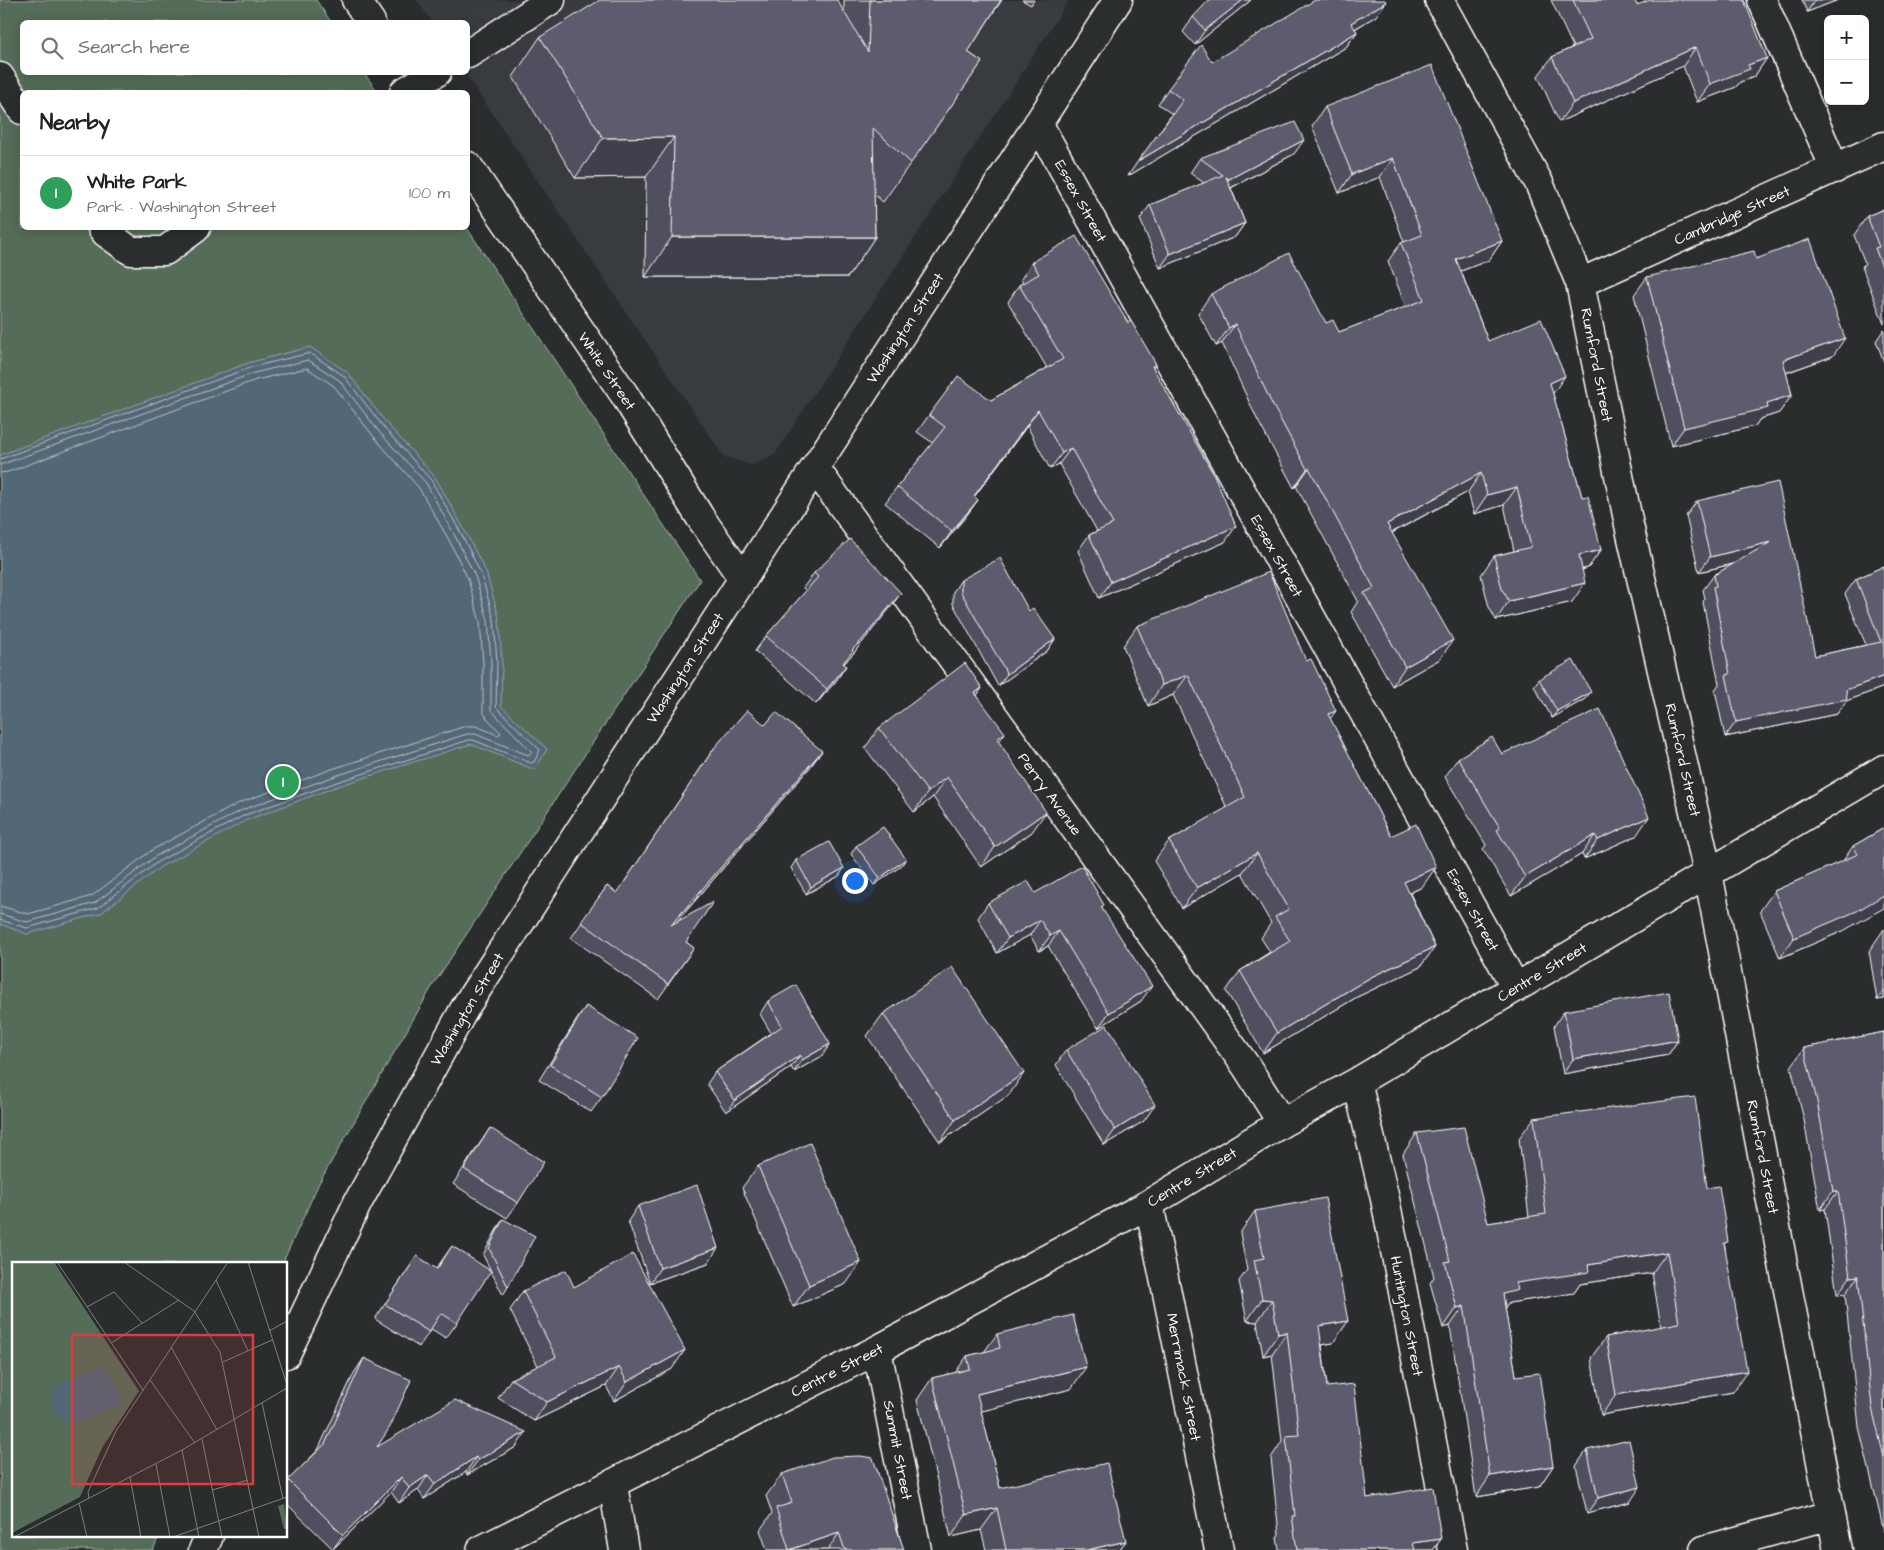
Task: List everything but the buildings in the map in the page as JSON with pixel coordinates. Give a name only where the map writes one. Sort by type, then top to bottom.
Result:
[{"type":"street","points":[[356,0],[369,20]]},
{"type":"street","points":[[470,53],[551,0]]},
{"type":"street","name":"Washington Street","points":[[288,1350],[358,1202],[466,1006],[1118,0]]},
{"type":"street","name":"Rumford Street","points":[[1439,0],[1539,182],[1580,283],[1629,525],[1708,873],[1838,1550]]},
{"type":"street","points":[[1762,0],[1834,169]]},
{"type":"street","points":[[409,86],[430,75]]},
{"type":"street","points":[[0,77],[20,107]]},
{"type":"street","name":"Essex Street","points":[[1038,124],[1516,988]]},
{"type":"street","name":"Cambridge Street","points":[[1580,283],[1884,146]]},
{"type":"street","name":"White Street","points":[[470,169],[624,394],[700,517],[743,579]]},
{"type":"street","points":[[104,230],[131,251],[165,251],[193,230]]},
{"type":"street","name":"Perry Avenue","points":[[815,468],[1246,1066],[1282,1123]]},
{"type":"street","name":"Centre Street","points":[[482,1550],[877,1350],[1149,1204],[1282,1123],[1357,1082],[1884,769]]},
{"type":"street","name":"Huntington Street","points":[[1357,1082],[1385,1199],[1453,1550]]},
{"type":"street","name":"Merrimack Street","points":[[1149,1204],[1219,1550]]},
{"type":"street","name":"Summit Street","points":[[877,1350],[917,1550]]},
{"type":"street","points":[[613,1485],[624,1550]]},
{"type":"street","points":[[1704,1550],[1831,1515]]},
{"type":"street","points":[[203,1550],[208,1538]]},
{"type":"shaded area","points":[[417,0],[1069,0],[775,454],[753,465],[724,457],[466,75],[470,75],[470,20],[431,20]]},
{"type":"green space","points":[[0,0],[316,0],[330,20],[20,20],[20,75],[365,75],[377,90],[20,90],[20,230],[468,230],[700,580],[433,985],[319,1183],[283,1262],[12,1262],[12,1538],[158,1538],[153,1550],[0,1550]]},
{"type":"water","points":[[310,347],[347,372],[388,425],[435,477],[486,572],[499,618],[502,663],[501,706],[547,749],[535,770],[471,744],[338,786],[247,820],[162,866],[101,913],[27,934],[0,924],[0,455],[251,362]]},
{"type":"place","name":"White Park","points":[[283,782]]}]
